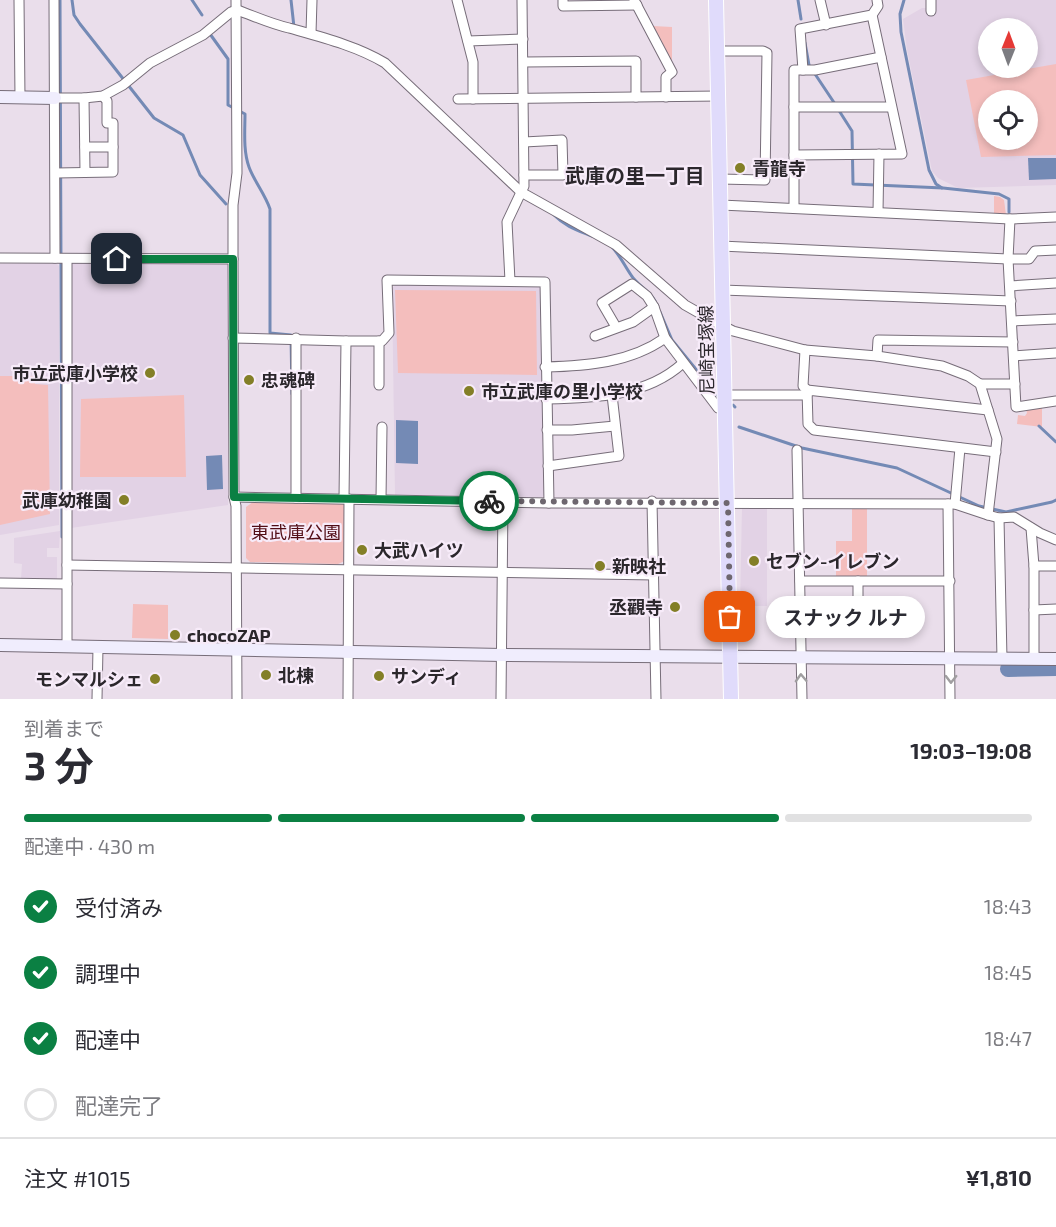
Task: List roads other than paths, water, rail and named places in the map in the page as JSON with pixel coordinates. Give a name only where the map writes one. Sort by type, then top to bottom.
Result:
[{"type":"main road","name":"尼崎宝塚線","points":[[716,0],[731,699]]},
{"type":"street","points":[[19,0],[20,97]]},
{"type":"street","points":[[54,0],[55,258]]},
{"type":"street","points":[[311,33],[312,0]]},
{"type":"street","points":[[457,0],[473,62],[473,99]]},
{"type":"street","points":[[510,281],[507,222],[524,186],[522,0]]},
{"type":"street","points":[[563,0],[563,6],[635,2],[672,72],[666,77],[666,97]]},
{"type":"street","points":[[820,0],[826,25]]},
{"type":"street","points":[[794,155],[902,154],[873,15],[878,6],[877,0]]},
{"type":"street","points":[[931,0],[931,12]]},
{"type":"street","points":[[0,97],[84,98],[103,96],[123,85],[150,63],[203,35],[231,12],[236,5]]},
{"type":"street","points":[[236,5],[287,28],[311,33],[375,57],[385,63],[521,192],[601,234],[685,305],[733,331],[805,350],[878,356],[942,366],[968,376],[980,384],[1015,384]]},
{"type":"street","points":[[236,5],[237,173],[234,205],[233,338],[234,497],[238,569],[237,699]]},
{"type":"street","points":[[810,70],[800,29],[873,15]]},
{"type":"street","points":[[468,41],[523,39]]},
{"type":"street","points":[[717,51],[763,51],[767,53],[765,180],[720,179]]},
{"type":"street","points":[[794,208],[794,70],[810,70],[881,57]]},
{"type":"street","points":[[524,62],[636,61],[636,97]]},
{"type":"street","points":[[56,173],[113,172],[113,123],[107,123],[107,101],[103,96]]},
{"type":"street","points":[[458,99],[718,96]]},
{"type":"street","points":[[84,98],[85,172]]},
{"type":"street","points":[[794,107],[891,107]]},
{"type":"street","points":[[524,142],[562,140],[563,175],[524,176]]},
{"type":"street","points":[[85,147],[113,147]]},
{"type":"street","points":[[878,212],[879,154]]},
{"type":"street","points":[[721,205],[1010,219],[1056,217]]},
{"type":"street","points":[[1010,219],[1008,259],[1016,407],[1056,402]]},
{"type":"street","points":[[721,246],[1008,259],[1029,259],[1035,251],[1056,250]]},
{"type":"street","points":[[0,258],[233,259]]},
{"type":"street","points":[[66,646],[67,259]]},
{"type":"street","points":[[233,338],[382,341],[389,333],[387,280],[545,282],[549,502]]},
{"type":"street","points":[[1010,286],[1056,283]]},
{"type":"street","points":[[616,327],[602,303],[632,284],[647,296],[654,307],[665,338],[718,408],[725,402],[807,392],[988,410]]},
{"type":"street","points":[[722,291],[1011,301]]},
{"type":"street","points":[[595,336],[633,322],[654,307]]},
{"type":"street","points":[[1012,321],[1056,319]]},
{"type":"street","points":[[296,338],[296,498]]},
{"type":"street","points":[[545,367],[571,366],[630,357],[665,338]]},
{"type":"street","points":[[878,356],[878,340],[1013,342]]},
{"type":"street","points":[[346,341],[346,498],[350,570],[348,699]]},
{"type":"street","points":[[379,341],[380,385]]},
{"type":"street","points":[[805,350],[803,386],[807,392],[808,424],[814,430],[996,452]]},
{"type":"street","points":[[1014,356],[1056,353]]},
{"type":"street","points":[[546,399],[612,395],[635,390],[662,377],[683,363]]},
{"type":"street","points":[[980,384],[997,439],[989,511]]},
{"type":"street","points":[[548,466],[619,456],[612,395]]},
{"type":"street","points":[[547,430],[615,426]]},
{"type":"street","points":[[381,499],[382,427]]},
{"type":"street","points":[[950,699],[950,581],[954,500],[960,448]]},
{"type":"street","points":[[797,450],[801,699]]},
{"type":"street","points":[[234,497],[728,503],[954,500],[989,511],[999,518],[1014,517],[1056,540]]},
{"type":"street","points":[[501,699],[503,501]]},
{"type":"street","points":[[652,501],[656,699]]},
{"type":"street","points":[[999,518],[1002,659]]},
{"type":"street","points":[[1031,528],[1034,566],[1034,659]]},
{"type":"street","points":[[67,565],[654,575]]},
{"type":"street","points":[[1034,566],[1056,566]]},
{"type":"street","points":[[800,581],[950,581]]},
{"type":"street","points":[[858,581],[858,622]]},
{"type":"street","points":[[0,583],[67,584]]},
{"type":"street","points":[[1034,610],[1056,609]]},
{"type":"street","points":[[0,645],[502,655],[1056,660]]},
{"type":"street","points":[[97,699],[98,646]]},
{"type":"water","points":[[1028,158],[1056,158],[1056,179],[1029,180]]},
{"type":"water","points":[[396,420],[418,421],[418,464],[396,463]]},
{"type":"water","points":[[222,455],[223,489],[207,490],[206,456]]},
{"type":"waterway","points":[[60,0],[62,537]]},
{"type":"waterway","points":[[72,0],[74,15],[80,24],[154,118],[183,135],[200,175],[226,204]]},
{"type":"waterway","points":[[192,0],[202,15]]},
{"type":"waterway","points":[[291,0],[294,27]]},
{"type":"waterway","points":[[798,0],[801,19]]},
{"type":"waterway","points":[[904,0],[900,14],[901,32],[929,170],[936,184],[942,188]]},
{"type":"waterway","points":[[210,34],[228,59],[228,105],[245,114],[247,161],[270,209],[270,333],[291,335],[292,394]]},
{"type":"waterway","points":[[805,43],[809,65],[835,104]]},
{"type":"waterway","points":[[838,109],[852,131],[853,184],[943,188],[999,194],[1009,199],[1009,212]]},
{"type":"waterway","points":[[554,215],[567,225],[592,236]]},
{"type":"waterway","points":[[611,246],[634,279],[655,301]]},
{"type":"waterway","points":[[660,312],[672,340],[717,395]]},
{"type":"waterway","points":[[1039,426],[1056,442]]},
{"type":"waterway","points":[[739,427],[802,448],[897,468],[979,506],[1006,512],[1056,500]]},
{"type":"waterway","points":[[1008,669],[1056,668]]},
{"type":"place","name":"青龍寺","points":[[740,168]]},
{"type":"place","name":"市立武庫小学校","points":[[150,373]]},
{"type":"place","name":"忠魂碑","points":[[249,380]]},
{"type":"place","name":"市立武庫の里小学校","points":[[469,391]]},
{"type":"place","name":"武庫幼稚園","points":[[124,500]]},
{"type":"place","name":"大武ハイツ","points":[[362,550]]},
{"type":"place","name":"セブン-イレブン","points":[[754,561]]},
{"type":"place","name":"新映社","points":[[600,566]]},
{"type":"place","name":"丞觀寺","points":[[675,607]]},
{"type":"place","name":"スナック ルナ","points":[[730,617]]},
{"type":"place","name":"chocoZAP","points":[[175,635]]},
{"type":"place","name":"北棟","points":[[266,675]]},
{"type":"place","name":"サンディ","points":[[379,676]]},
{"type":"place","name":"モンマルシェ","points":[[155,679]]},
{"type":"district","name":"武庫の里一丁目","points":[[635,175]]},
{"type":"park label","name":"東武庫公園","points":[[296,532]]}]
